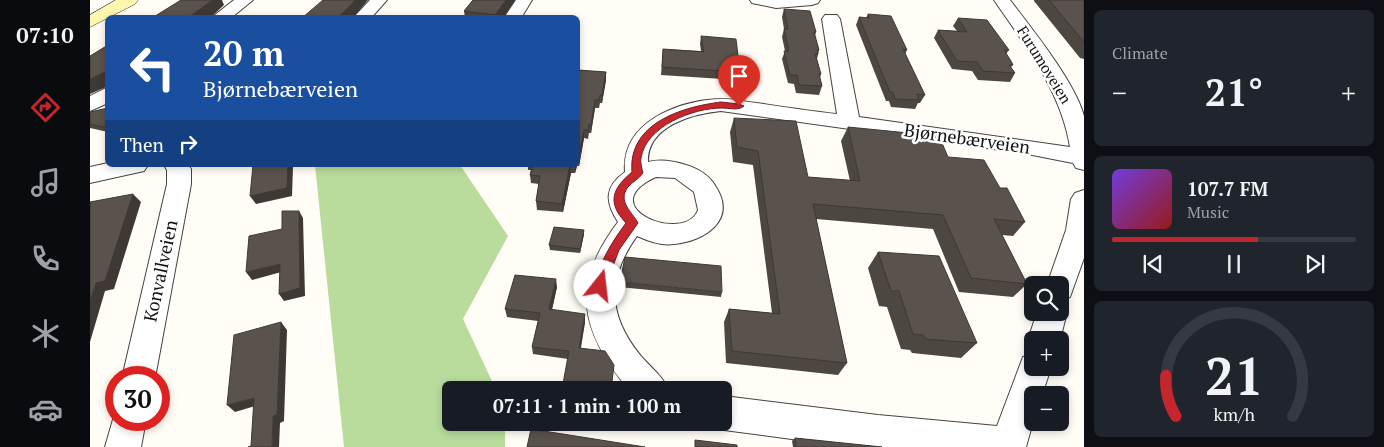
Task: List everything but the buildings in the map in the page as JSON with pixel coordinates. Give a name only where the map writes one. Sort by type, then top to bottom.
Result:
[{"type":"main road","points":[[90,22],[129,0]]},
{"type":"street","points":[[223,15],[245,0]]},
{"type":"street","points":[[364,15],[379,0]]},
{"type":"street","points":[[514,15],[524,0]]},
{"type":"street","points":[[758,0],[776,3],[812,0]]},
{"type":"street","name":"Furumoveien","points":[[1002,0],[1038,51],[1063,92],[1074,117],[1083,153]]},
{"type":"street","points":[[832,20],[849,122]]},
{"type":"street","points":[[90,105],[105,95]]},
{"type":"street","name":"Bjørnebærveien","points":[[638,173],[636,158],[648,134],[672,117],[695,108],[721,105],[1083,153]]},
{"type":"street","points":[[90,175],[127,167]]},
{"type":"street","name":"Konvallveien","points":[[141,366],[179,184],[178,167]]},
{"type":"street","points":[[653,169],[671,169],[687,174],[701,183],[710,195],[712,208],[707,220],[694,230],[683,234],[656,233],[632,223],[624,214],[620,205],[619,195],[622,186],[638,173],[653,169]]},
{"type":"street","points":[[1064,276],[1079,230],[1084,199]]},
{"type":"street","points":[[632,223],[614,248],[604,269],[600,296],[614,342],[624,362],[641,381]]},
{"type":"street","points":[[732,414],[878,433],[990,442],[1007,446],[1032,376]]},
{"type":"street","points":[[123,447],[127,431]]},
{"type":"green space","points":[[315,167],[461,167],[508,236],[463,319],[492,381],[442,381],[442,431],[505,431],[505,447],[344,447]]},
{"type":"route","points":[[600,286],[604,269],[614,248],[632,223],[624,214],[620,205],[619,195],[622,186],[638,173],[636,158],[641,144],[648,134],[656,126],[672,117],[695,108],[721,105],[739,106]]}]
